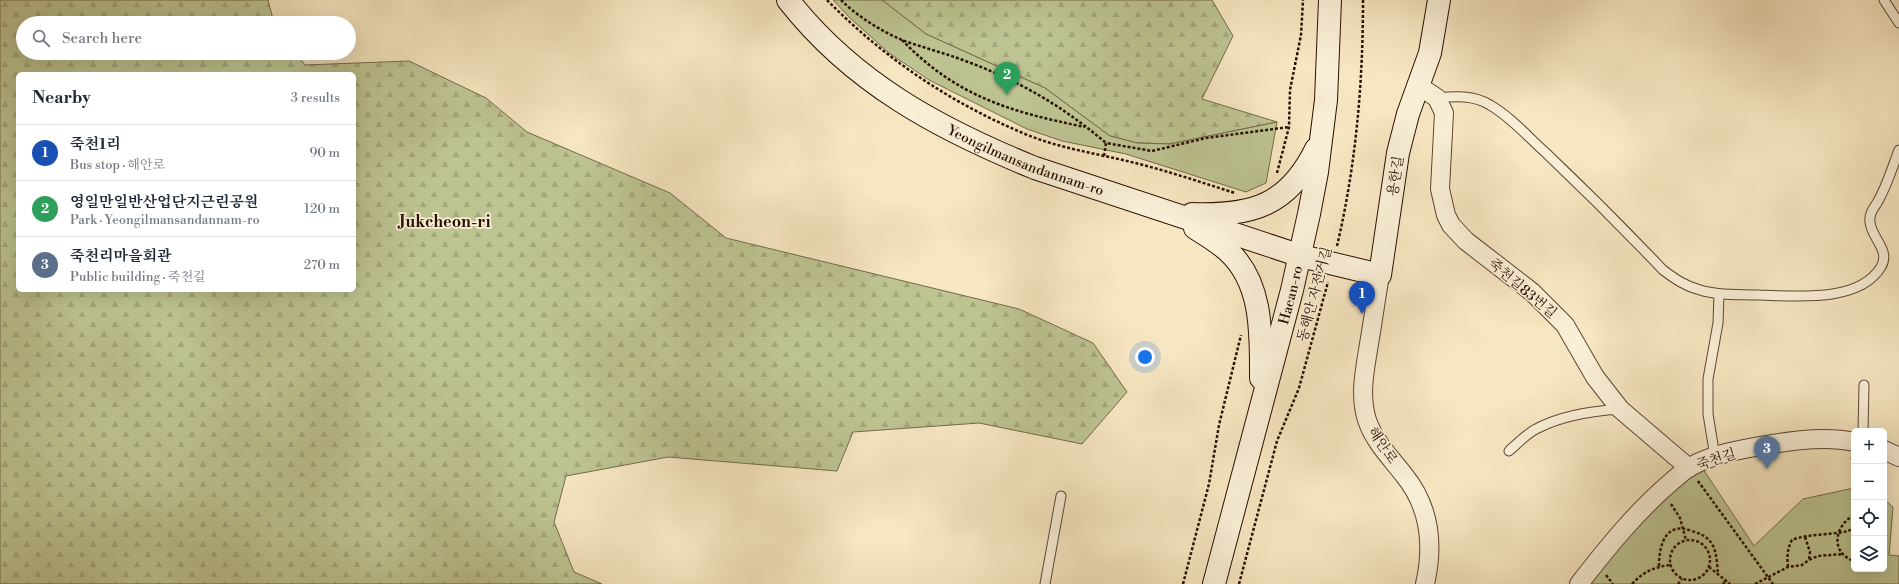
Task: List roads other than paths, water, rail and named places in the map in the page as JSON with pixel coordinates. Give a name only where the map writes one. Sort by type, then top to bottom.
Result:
[{"type":"street","name":"Yeongilmansandannam-ro","points":[[788,0],[810,27],[852,67],[908,106],[938,124],[998,153],[1035,168],[1301,256]]},
{"type":"street","name":"Haean-ro","points":[[1214,584],[1301,256],[1322,137],[1326,100],[1330,0]]},
{"type":"street","name":"용한길","points":[[1380,275],[1398,153],[1408,114],[1428,92],[1430,53],[1439,0]]},
{"type":"street","name":"죽천길83번길","points":[[1428,92],[1444,113],[1440,189],[1446,215],[1451,225],[1466,241],[1532,292],[1562,321],[1573,336],[1595,377],[1620,409],[1689,468]]},
{"type":"street","points":[[1174,214],[1208,215],[1236,212],[1253,209],[1267,204],[1282,195],[1295,183],[1308,164],[1322,137]]},
{"type":"street","points":[[1174,214],[1228,250],[1241,265],[1251,282],[1256,301],[1260,329],[1262,405]]},
{"type":"street","points":[[1301,256],[1380,275]]},
{"type":"street","name":"해안로","points":[[1380,275],[1364,378],[1364,406],[1373,433],[1412,485],[1425,511],[1430,542],[1430,559],[1425,584]]},
{"type":"street","name":"죽천길","points":[[1579,584],[1637,515],[1661,490],[1689,468],[1715,457],[1783,442],[1851,438]]},
{"type":"street","points":[[1887,451],[1899,457]]},
{"type":"lane","points":[[1884,0],[1899,23]]},
{"type":"lane","points":[[1428,92],[1476,99],[1490,105],[1510,120],[1583,187],[1663,270],[1675,280],[1701,290],[1719,294],[1812,296],[1832,294],[1862,284],[1874,276],[1882,266],[1884,258],[1883,250],[1870,222],[1871,212],[1888,184],[1899,150]]},
{"type":"lane","points":[[1715,457],[1708,414],[1708,380],[1718,323],[1719,294]]},
{"type":"lane","points":[[1858,428],[1864,385]]},
{"type":"lane","points":[[1509,451],[1538,428],[1575,415],[1595,410],[1620,409]]},
{"type":"lane","points":[[1045,584],[1061,496]]},
{"type":"place","name":"영일만일반산업단지근린공원","points":[[1007,95]]},
{"type":"place","name":"죽천1리","points":[[1362,314]]},
{"type":"place","name":"죽천리마을회관","points":[[1767,469]]},
{"type":"district","name":"Jukcheon-ri","points":[[445,221]]}]
